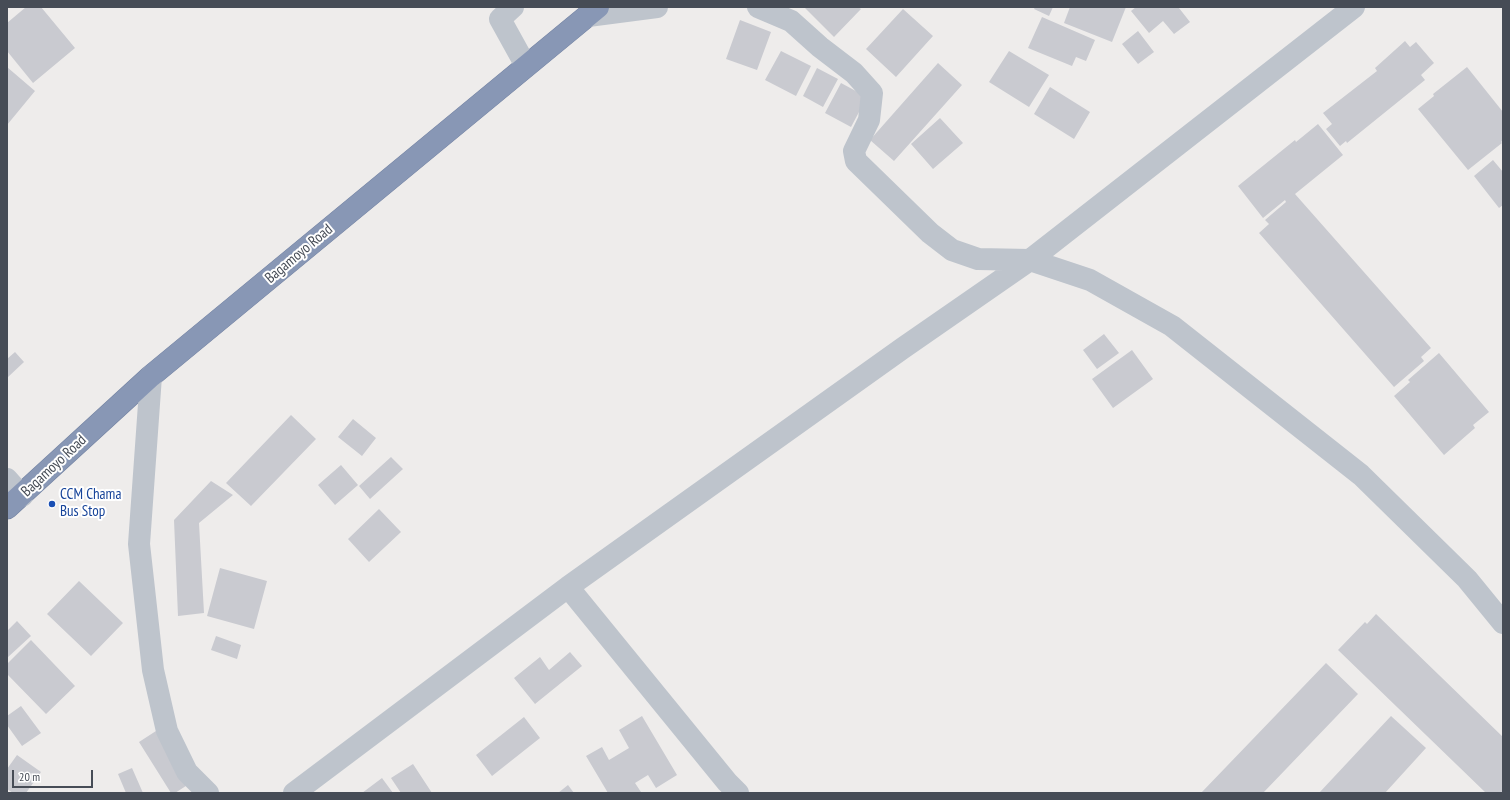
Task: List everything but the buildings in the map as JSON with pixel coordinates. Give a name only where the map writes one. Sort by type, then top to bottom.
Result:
[{"type":"highway","name":"Bagamoyo Road","points":[[15,502],[151,376],[593,12]]},
{"type":"street","points":[[513,7],[500,19],[526,66]]},
{"type":"street","points":[[593,12],[656,7]]},
{"type":"street","points":[[758,7],[791,21],[820,47],[854,73],[872,94],[869,120],[854,151],[856,161],[930,233],[952,250],[978,259],[1030,260],[1090,280],[1172,326],[1361,475],[1466,579],[1503,623]]},
{"type":"street","points":[[294,793],[568,587],[903,348],[1030,260],[1354,7]]},
{"type":"street","points":[[151,376],[140,544],[153,670],[167,731],[187,772],[208,793]]},
{"type":"street","points":[[7,479],[15,502]]},
{"type":"street","points":[[568,587],[727,782],[738,793]]},
{"type":"place","name":"CCM Chama Bus Stop","points":[[52,504]]}]
